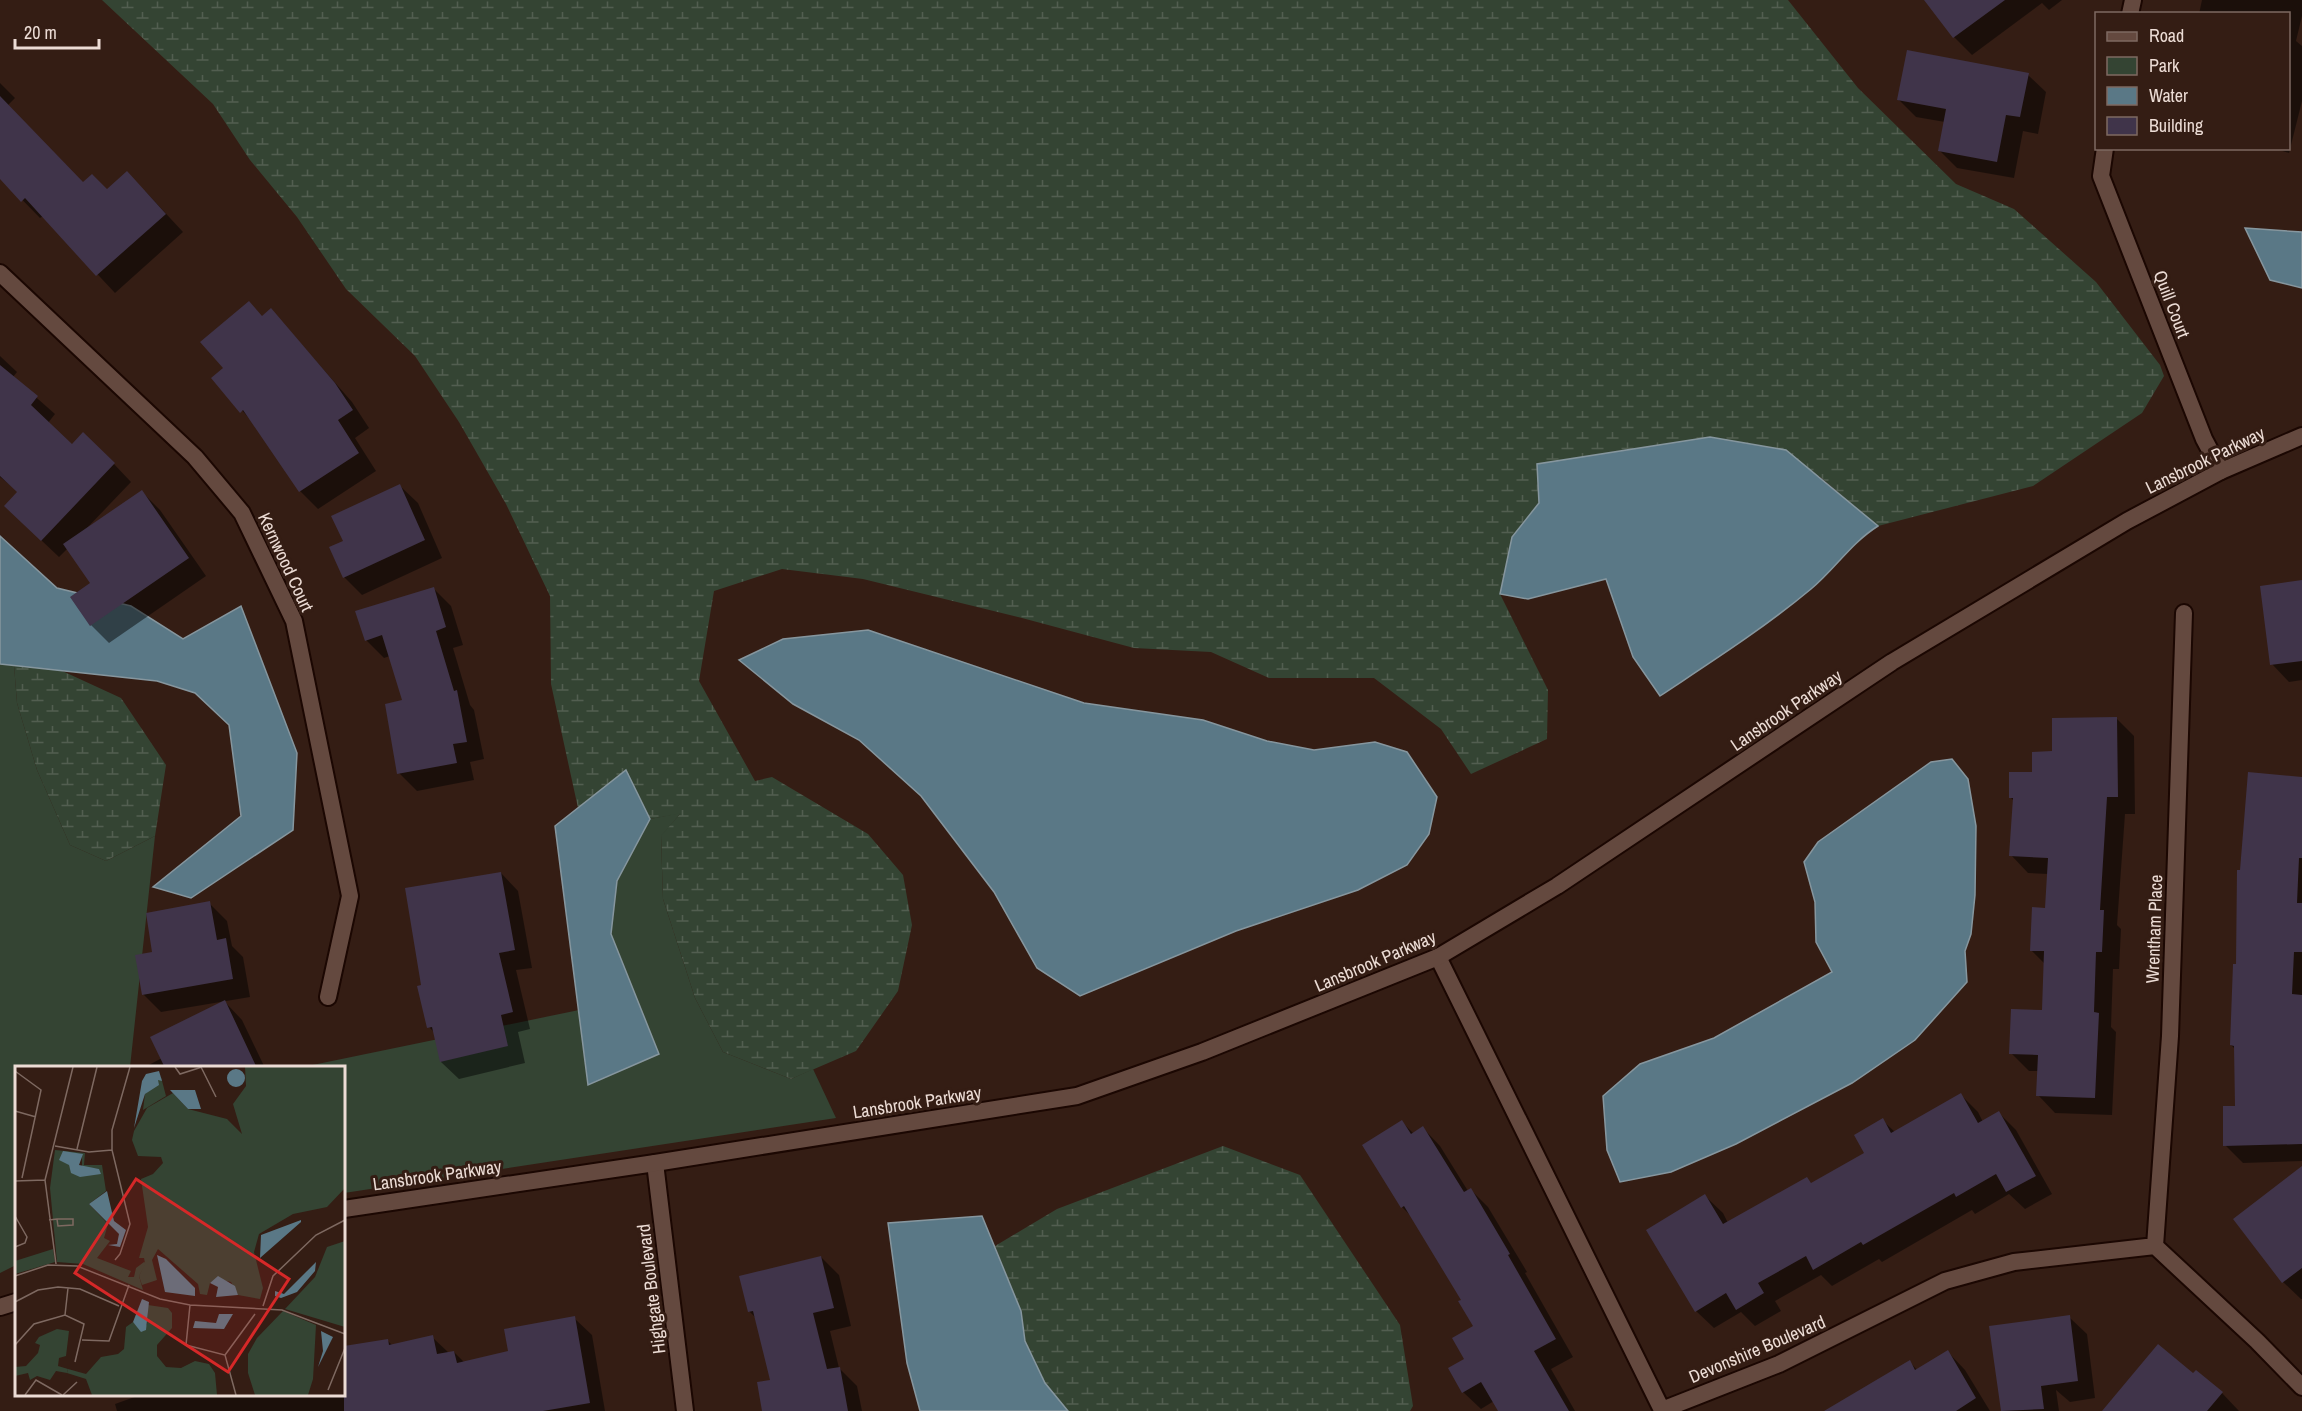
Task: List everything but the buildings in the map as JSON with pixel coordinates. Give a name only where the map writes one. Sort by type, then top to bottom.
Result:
[{"type":"street","name":"Quill Court","points":[[2105,150],[2101,176],[2204,439],[2221,471]]},
{"type":"street","name":"Kernwood Court","points":[[0,273],[195,457],[242,513],[294,621],[350,896],[328,997]]},
{"type":"street","name":"Lansbrook Parkway","points":[[345,1209],[655,1163],[1077,1096],[1202,1052],[1438,957],[1557,886],[1892,662],[2127,520],[2221,471],[2302,436]]},
{"type":"street","name":"Wrentham Place","points":[[2155,1246],[2170,1036],[2184,613]]},
{"type":"street","name":"Devonshire Boulevard","points":[[1438,957],[1662,1410],[1779,1364],[1945,1281],[2014,1262],[2155,1246]]},
{"type":"street","name":"Highgate Boulevard","points":[[655,1163],[685,1411]]},
{"type":"street","points":[[2155,1246],[2257,1341],[2302,1387]]},
{"type":"street","points":[[0,1307],[15,1302]]},
{"type":"green space","points":[[102,0],[1788,0],[1858,88],[1956,184],[2014,209],[2096,282],[2160,365],[2164,376],[2142,413],[2033,486],[1878,526],[1819,476],[1539,503],[1512,537],[1500,594],[1548,690],[1547,739],[1471,774],[1441,729],[1374,678],[1269,678],[1211,652],[1134,648],[863,579],[782,569],[714,591],[699,681],[755,781],[772,777],[868,834],[903,875],[912,925],[898,991],[856,1051],[791,1079],[723,1052],[695,998],[663,899],[661,835],[680,814],[650,819],[626,771],[578,808],[551,684],[550,596],[506,504],[459,422],[415,356],[346,289],[297,217],[250,160],[213,104]]},
{"type":"green space","points":[[0,664],[14,665],[17,703],[37,770],[70,845],[106,861],[155,836],[130,1066],[15,1066],[15,1266],[0,1273]]},
{"type":"green space","points":[[14,665],[58,669],[121,698],[166,765],[155,836],[106,861],[70,845],[37,770],[17,703]]},
{"type":"green space","points":[[681,813],[661,836],[663,899],[695,998],[723,1052],[791,1079],[813,1069],[836,1118],[345,1193],[345,1066],[308,1066],[579,1010],[588,1085],[658,1054],[611,934],[617,881],[650,819]]},
{"type":"green space","points":[[1223,1146],[1300,1175],[1400,1325],[1413,1406],[1410,1411],[1068,1411],[1045,1383],[1025,1341],[1021,1311],[995,1246],[1057,1209]]},
{"type":"water","points":[[2245,228],[2302,232],[2302,288],[2270,280]]},
{"type":"water","points":[[1710,437],[1786,450],[1878,526],[1860,540],[1820,581],[1793,604],[1737,645],[1660,696],[1633,657],[1606,579],[1528,599],[1500,594],[1512,537],[1539,503],[1537,464]]},
{"type":"water","points":[[0,536],[57,588],[131,606],[183,639],[241,606],[297,753],[293,830],[191,898],[153,887],[241,816],[229,725],[195,693],[157,681],[0,664]]},
{"type":"water","points":[[868,630],[1084,703],[1203,720],[1267,741],[1314,750],[1375,742],[1407,752],[1437,797],[1429,834],[1407,865],[1358,890],[1236,931],[1080,996],[1037,968],[994,892],[921,796],[859,740],[793,704],[739,660],[783,639]]},
{"type":"water","points":[[1952,759],[1968,779],[1976,826],[1975,895],[1971,934],[1965,951],[1967,982],[1915,1040],[1852,1083],[1736,1144],[1671,1172],[1620,1182],[1607,1150],[1603,1096],[1640,1064],[1714,1038],[1832,972],[1816,942],[1815,902],[1804,862],[1818,842],[1931,762]]},
{"type":"water","points":[[626,770],[650,819],[617,881],[611,934],[659,1054],[588,1085],[555,826]]},
{"type":"water","points":[[982,1216],[1021,1311],[1025,1341],[1045,1383],[1068,1411],[920,1411],[907,1363],[888,1223]]}]
